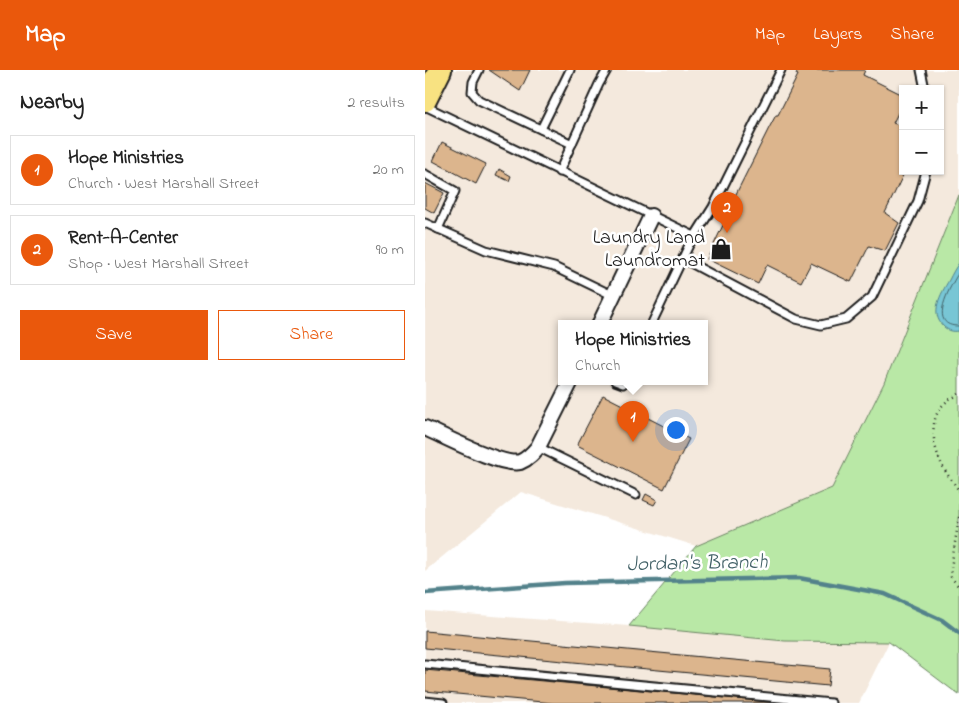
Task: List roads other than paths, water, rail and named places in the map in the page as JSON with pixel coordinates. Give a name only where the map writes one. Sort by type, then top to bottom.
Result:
[{"type":"main road","points":[[425,100],[440,70]]},
{"type":"street","points":[[602,320],[651,216]]},
{"type":"street","points":[[425,428],[497,459],[520,462],[533,454],[538,447],[569,385]]},
{"type":"lane","points":[[479,70],[473,82],[472,92],[479,100],[572,144]]},
{"type":"lane","points":[[541,129],[570,70]]},
{"type":"lane","points":[[559,172],[607,70]]},
{"type":"lane","points":[[653,320],[694,236],[713,207],[781,70]]},
{"type":"lane","points":[[921,70],[924,85]]},
{"type":"lane","points":[[425,106],[694,236]]},
{"type":"lane","points":[[425,174],[455,191],[438,229]]},
{"type":"lane","points":[[683,258],[796,319],[821,325],[846,319],[872,297],[917,201],[925,175]]},
{"type":"lane","points":[[425,223],[486,250],[554,267],[614,297]]},
{"type":"lane","points":[[538,447],[636,495]]},
{"type":"lane","points":[[425,664],[831,703]]},
{"type":"lane","points":[[425,701],[443,703]]},
{"type":"water","points":[[959,263],[959,331],[953,331],[944,327],[940,322],[937,310],[943,291]]},
{"type":"waterway","name":"Jordan's Branch","points":[[425,593],[565,583],[799,578],[885,594],[942,620],[959,633]]},
{"type":"place","name":"Rent-A-Center","points":[[727,233]]},
{"type":"place","name":"Laundry Land Laundromat","points":[[721,249]]},
{"type":"place","name":"Hope Ministries","points":[[633,442]]}]
